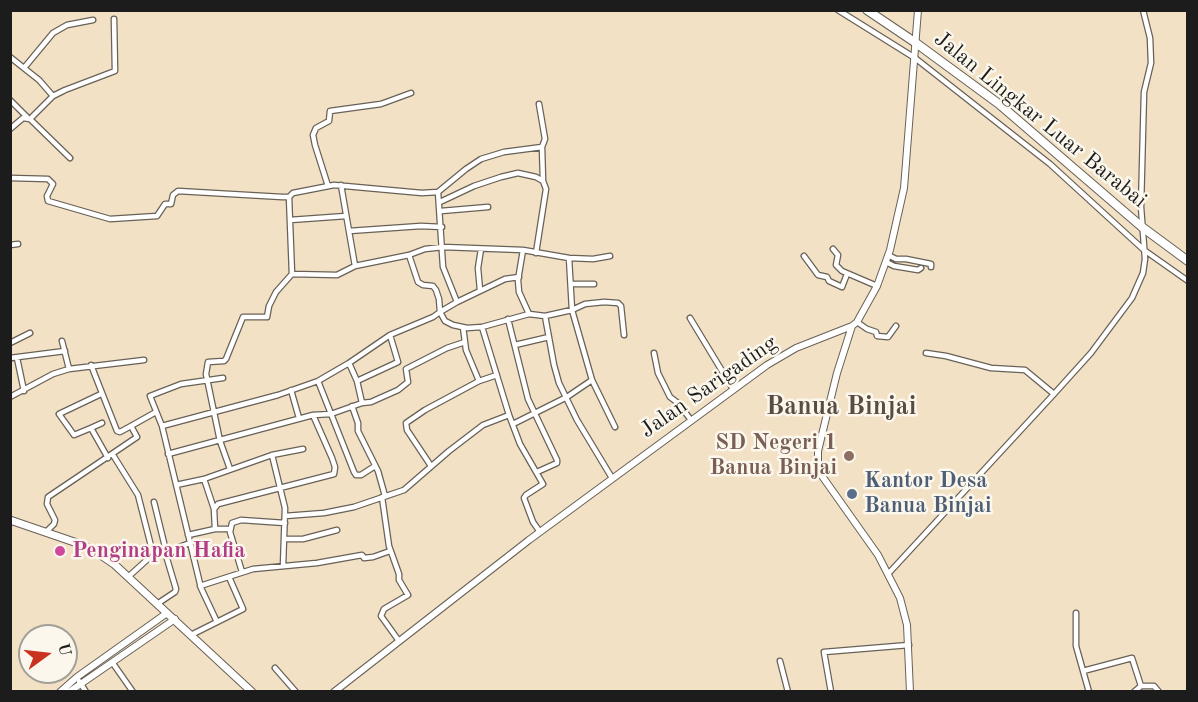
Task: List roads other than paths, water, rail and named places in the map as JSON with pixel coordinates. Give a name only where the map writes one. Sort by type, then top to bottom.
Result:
[{"type":"highway","name":"Jalan Lingkar Luar Barabai","points":[[867,10],[999,104],[1142,227],[1188,261]]},
{"type":"main road","points":[[10,520],[98,553],[175,619],[252,692]]},
{"type":"street","points":[[838,10],[915,58],[1050,164],[1144,250],[1188,281]]},
{"type":"street","points":[[910,692],[907,625],[900,598],[878,555],[822,476],[818,451],[837,373],[855,324],[877,286],[887,258],[904,188],[918,10]]},
{"type":"street","points":[[888,574],[1091,353],[1132,298],[1143,273],[1145,259],[1141,207],[1144,92],[1151,63],[1150,38],[1143,10]]},
{"type":"street","points":[[10,129],[23,118],[29,118],[53,96],[115,71],[114,19]]},
{"type":"street","points":[[24,68],[53,33],[67,25],[93,20]]},
{"type":"street","points":[[10,57],[53,96]]},
{"type":"street","points":[[328,186],[313,135],[316,128],[329,121],[330,111],[381,104],[411,93]]},
{"type":"street","points":[[10,100],[70,158]]},
{"type":"street","points":[[536,253],[546,189],[543,180],[542,147],[545,139],[539,104]]},
{"type":"street","points":[[230,469],[213,412],[206,380],[207,364],[209,361],[225,361],[243,317],[267,317],[268,306],[276,292],[292,274],[289,197],[292,193],[341,185],[422,193],[438,192],[481,159],[504,152],[542,147]]},
{"type":"street","points":[[440,202],[474,186],[518,173],[543,180]]},
{"type":"street","points":[[10,178],[48,178],[53,184],[47,196],[48,201],[110,219],[157,216],[165,204],[171,204],[173,195],[178,191],[289,197]]},
{"type":"street","points":[[341,185],[355,266]]},
{"type":"street","points":[[438,192],[443,267],[457,302]]},
{"type":"street","points":[[441,211],[488,207]]},
{"type":"street","points":[[290,220],[346,216]]},
{"type":"street","points":[[349,231],[421,226],[442,227]]},
{"type":"street","points":[[10,245],[18,244]]},
{"type":"street","points":[[292,274],[332,276],[355,266],[409,255],[425,249],[443,247],[523,250],[569,258],[593,259],[610,256]]},
{"type":"street","points":[[480,290],[478,268],[481,249]]},
{"type":"street","points":[[833,249],[838,255],[836,265],[847,274],[877,286]]},
{"type":"street","points":[[523,250],[519,292],[529,314]]},
{"type":"street","points":[[409,255],[418,282],[433,286],[436,290],[440,312],[447,323],[464,327],[482,327],[529,314],[545,316],[572,310],[585,304],[604,302],[620,304],[624,335]]},
{"type":"street","points":[[804,256],[818,275],[827,277],[829,281],[842,287],[847,274]]},
{"type":"street","points":[[569,258],[572,310],[592,380],[615,428]]},
{"type":"street","points":[[887,258],[931,264],[931,267]]},
{"type":"street","points":[[887,258],[894,266],[918,270],[921,268]]},
{"type":"street","points":[[162,426],[318,381],[349,363],[390,334],[433,317],[480,290],[505,279],[519,277]]},
{"type":"street","points":[[571,284],[594,284]]},
{"type":"street","points":[[545,316],[554,365],[567,397],[577,420],[612,478]]},
{"type":"street","points":[[690,318],[733,389]]},
{"type":"street","points":[[508,319],[528,399],[558,462],[537,472]]},
{"type":"street","points":[[855,324],[876,332],[877,336],[888,337],[896,326]]},
{"type":"street","name":"Jalan Sarigading","points":[[334,692],[540,532],[733,389],[796,348],[855,324]]},
{"type":"street","points":[[464,327],[466,350],[479,381]]},
{"type":"street","points":[[482,327],[520,444],[542,483],[542,486],[524,498],[533,522],[540,532]]},
{"type":"street","points":[[10,343],[30,333]]},
{"type":"street","points":[[357,381],[399,362],[390,334]]},
{"type":"street","points":[[515,345],[549,337]]},
{"type":"street","points":[[62,341],[69,369]]},
{"type":"street","points":[[168,454],[299,418],[331,414],[368,403],[398,390],[408,382],[406,369],[447,348],[465,342]]},
{"type":"street","points":[[10,358],[65,351]]},
{"type":"street","points":[[654,353],[658,374],[670,397],[678,403],[691,420]]},
{"type":"street","points":[[926,353],[992,368],[1025,370],[1054,394]]},
{"type":"street","points":[[17,358],[24,391]]},
{"type":"street","points":[[10,397],[53,374],[69,369],[144,360]]},
{"type":"street","points":[[349,363],[357,381],[362,403]]},
{"type":"street","points":[[91,365],[117,431],[120,432],[156,412]]},
{"type":"street","points":[[431,466],[407,430],[406,423],[479,381],[497,375]]},
{"type":"street","points":[[217,622],[200,586],[162,426],[151,394],[181,384],[223,378]]},
{"type":"street","points":[[513,424],[567,397],[592,380]]},
{"type":"street","points":[[318,381],[356,475],[361,475],[375,466]]},
{"type":"street","points":[[291,390],[299,418]]},
{"type":"street","points":[[101,394],[59,414],[74,435],[102,423]]},
{"type":"street","points":[[352,406],[361,437],[375,466],[383,496],[390,550],[399,580],[408,595],[384,609],[381,616],[399,641]]},
{"type":"street","points":[[214,509],[218,504],[335,472],[333,458],[313,415]]},
{"type":"street","points":[[285,516],[324,513],[354,507],[404,490],[483,425],[509,415]]},
{"type":"street","points":[[46,532],[55,520],[47,504],[48,497],[137,437],[131,426]]},
{"type":"street","points":[[92,428],[138,495],[152,546],[149,558],[128,577]]},
{"type":"street","points":[[176,485],[204,479],[272,455],[303,449]]},
{"type":"street","points":[[272,455],[285,516],[283,566]]},
{"type":"street","points":[[204,479],[214,509],[215,529]]},
{"type":"street","points":[[154,502],[176,589],[157,604]]},
{"type":"street","points":[[242,572],[230,529],[232,523],[240,520],[285,523]]},
{"type":"street","points":[[188,535],[215,529],[230,529]]},
{"type":"street","points":[[284,539],[303,538],[337,530]]},
{"type":"street","points":[[166,551],[190,543]]},
{"type":"street","points":[[200,586],[265,567],[317,563],[362,555],[364,558],[373,557],[390,550]]},
{"type":"street","points":[[192,635],[243,609],[229,577]]},
{"type":"street","points":[[69,692],[79,680],[117,649],[167,613]]},
{"type":"street","points":[[1076,613],[1076,646],[1089,692]]},
{"type":"street","points":[[60,692],[112,662],[175,619]]},
{"type":"street","points":[[831,692],[824,652],[909,645]]},
{"type":"street","points":[[117,649],[122,655]]},
{"type":"street","points":[[1083,671],[1132,658],[1141,686]]},
{"type":"street","points":[[780,661],[788,692]]},
{"type":"street","points":[[112,662],[133,692]]},
{"type":"street","points":[[275,668],[296,692]]},
{"type":"street","points":[[79,680],[86,692]]},
{"type":"street","points":[[1134,692],[1141,686],[1154,686],[1159,692]]},
{"type":"place","name":"SD Negeri 1 Banua Binjai","points":[[849,456]]},
{"type":"place","name":"Kantor Desa Banua Binjai","points":[[852,494]]},
{"type":"place","name":"Penginapan Hafia","points":[[60,551]]},
{"type":"district","name":"Banua Binjai","points":[[841,407]]}]
